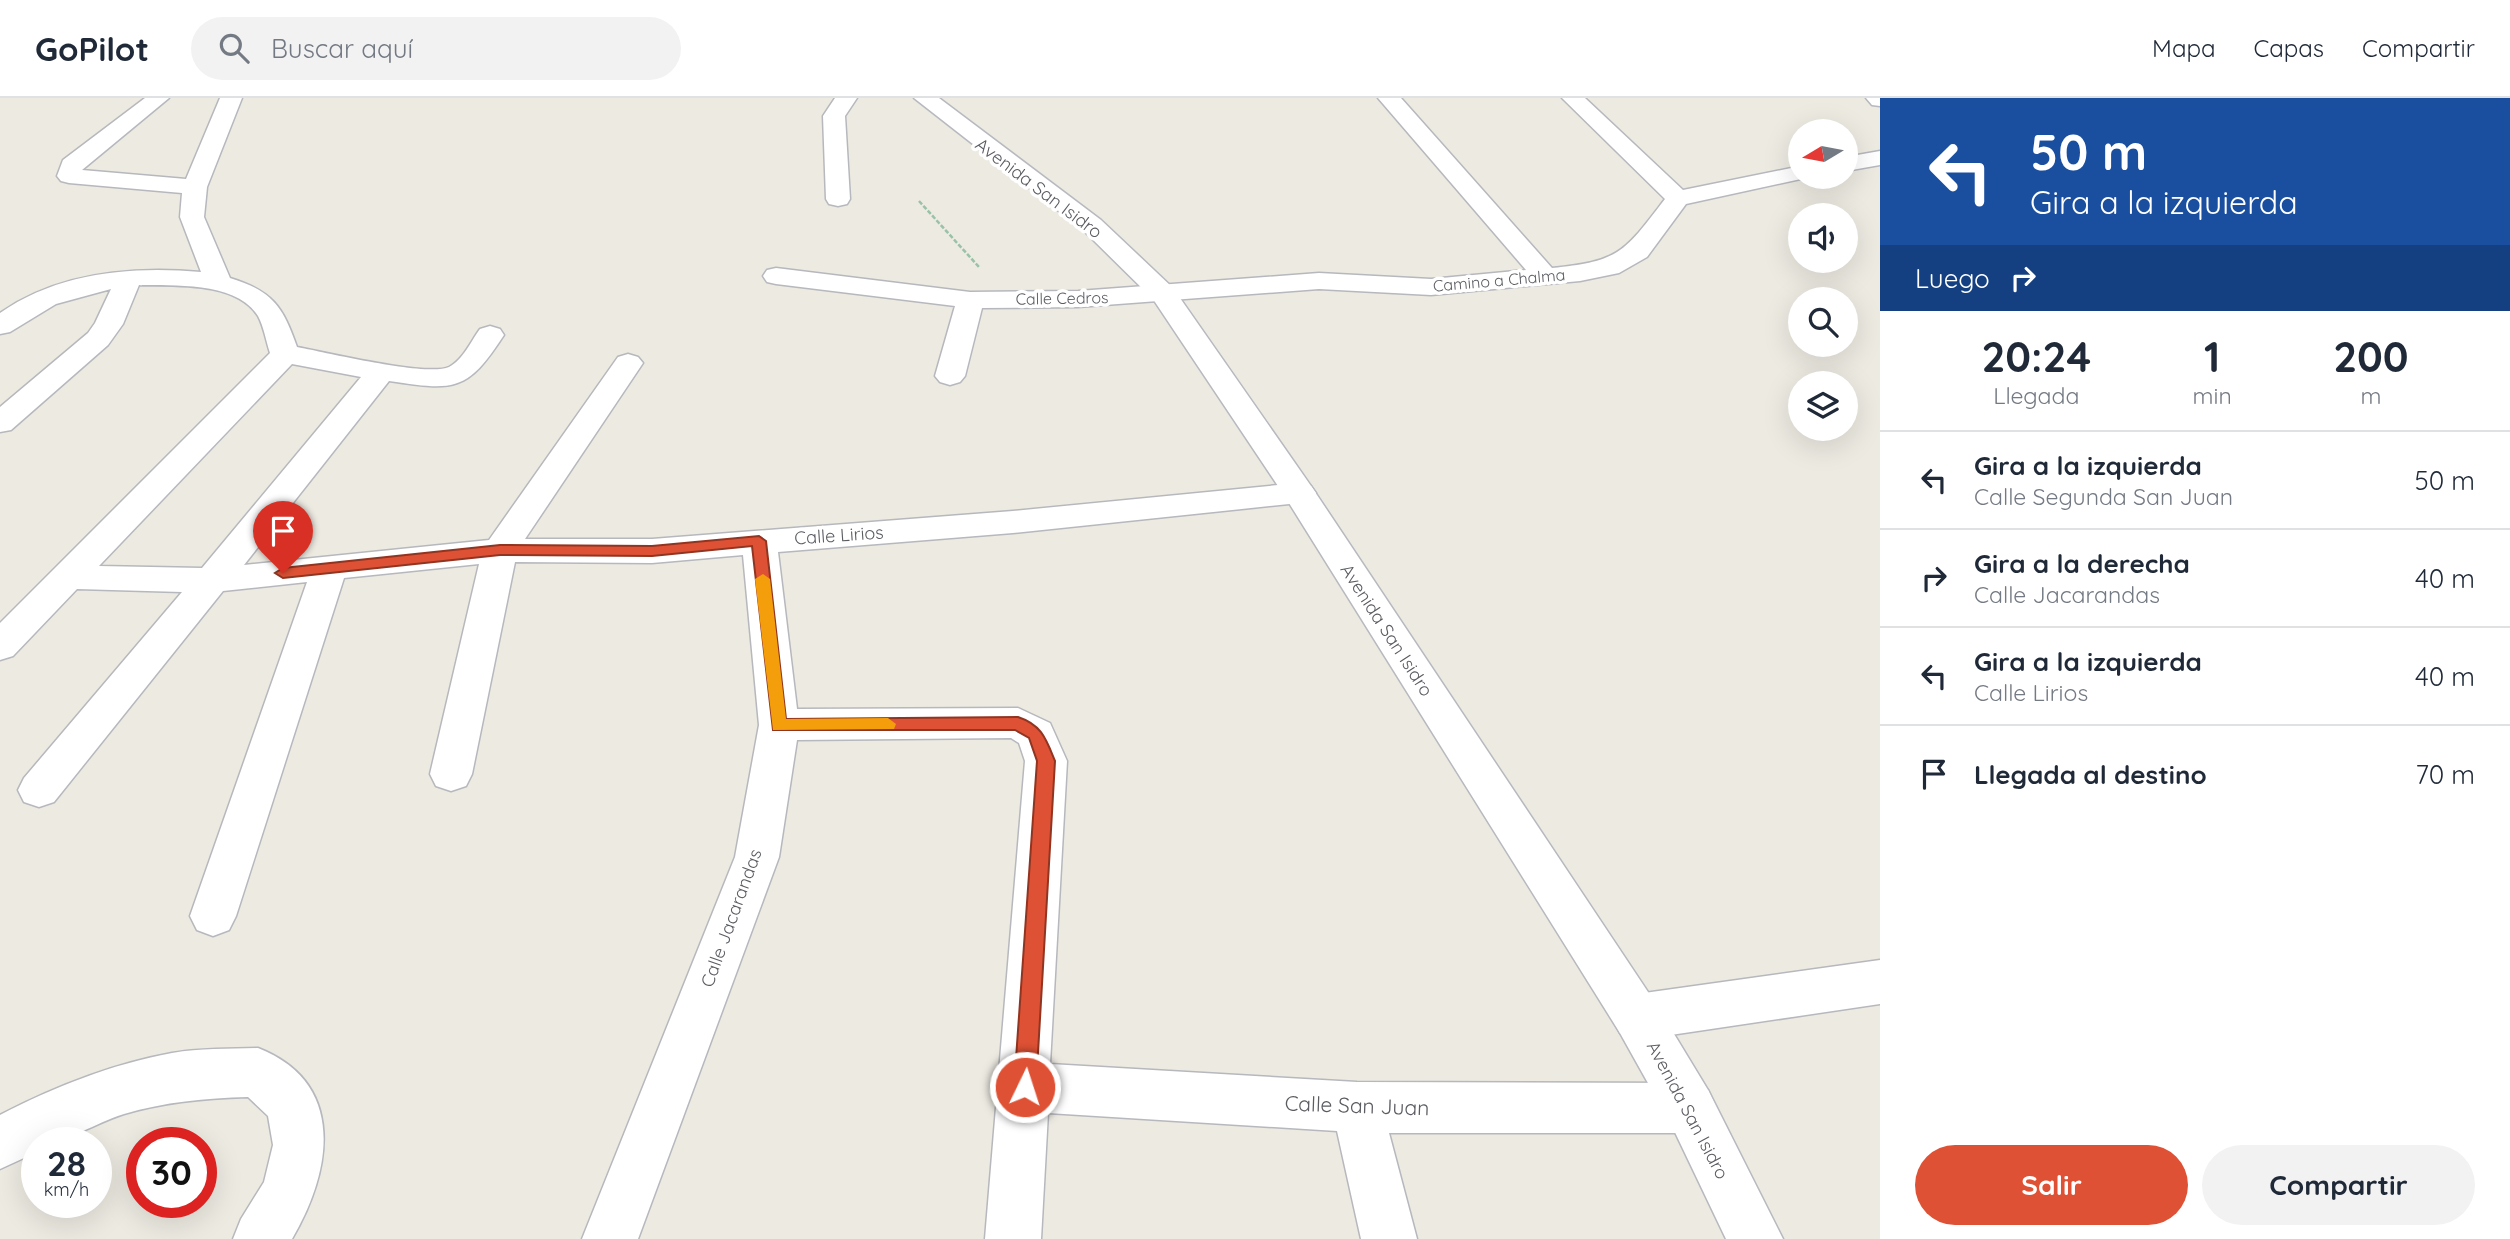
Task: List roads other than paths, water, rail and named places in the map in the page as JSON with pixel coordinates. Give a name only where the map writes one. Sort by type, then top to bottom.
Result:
[{"type":"street","points":[[158,98],[71,165],[68,176],[195,187]]},
{"type":"street","points":[[218,281],[192,217],[195,187],[231,98]]},
{"type":"street","points":[[838,199],[834,116],[846,98]]},
{"type":"street","name":"Avenida San Isidro","points":[[925,98],[1092,225],[1163,294],[1299,493],[1637,1017],[1690,1108],[1755,1239]]},
{"type":"street","points":[[1389,98],[1545,276]]},
{"type":"street","points":[[1573,98],[1678,198],[1788,176]]},
{"type":"street","points":[[1858,162],[1880,158]]},
{"type":"street","name":"Camino a Chalma","points":[[1163,294],[1319,281],[1405,287],[1580,273],[1610,267],[1639,252],[1678,198]]},
{"type":"street","points":[[776,276],[970,300],[950,376]]},
{"type":"street","points":[[0,423],[99,339],[109,324],[129,277]]},
{"type":"street","points":[[0,326],[29,304],[58,291],[129,277],[218,281],[258,300],[268,310],[285,354]]},
{"type":"street","name":"Calle Cedros","points":[[970,300],[1010,301],[1163,294]]},
{"type":"street","points":[[285,354],[382,371],[436,377],[453,376],[464,370],[490,335]]},
{"type":"street","points":[[0,646],[285,354]]},
{"type":"street","points":[[451,774],[500,550],[628,363]]},
{"type":"street","points":[[38,790],[382,371]]},
{"type":"street","name":"Calle Lirios","points":[[65,577],[212,580],[500,550],[652,551],[1013,522],[1299,493]]},
{"type":"street","name":"Calle Jacarandas","points":[[610,1239],[757,857],[779,725],[759,541]]},
{"type":"street","points":[[212,916],[330,568]]},
{"type":"street","points":[[779,725],[1018,723],[1036,734],[1046,761],[1013,1239]]},
{"type":"street","points":[[1637,1017],[1880,982]]},
{"type":"street","points":[[0,1143],[46,1118],[146,1084],[197,1074],[258,1072],[292,1104],[299,1145],[289,1192],[261,1239]]},
{"type":"street","name":"Calle San Juan","points":[[1025,1087],[1357,1107],[1690,1108]]},
{"type":"street","points":[[1357,1107],[1390,1239]]}]
